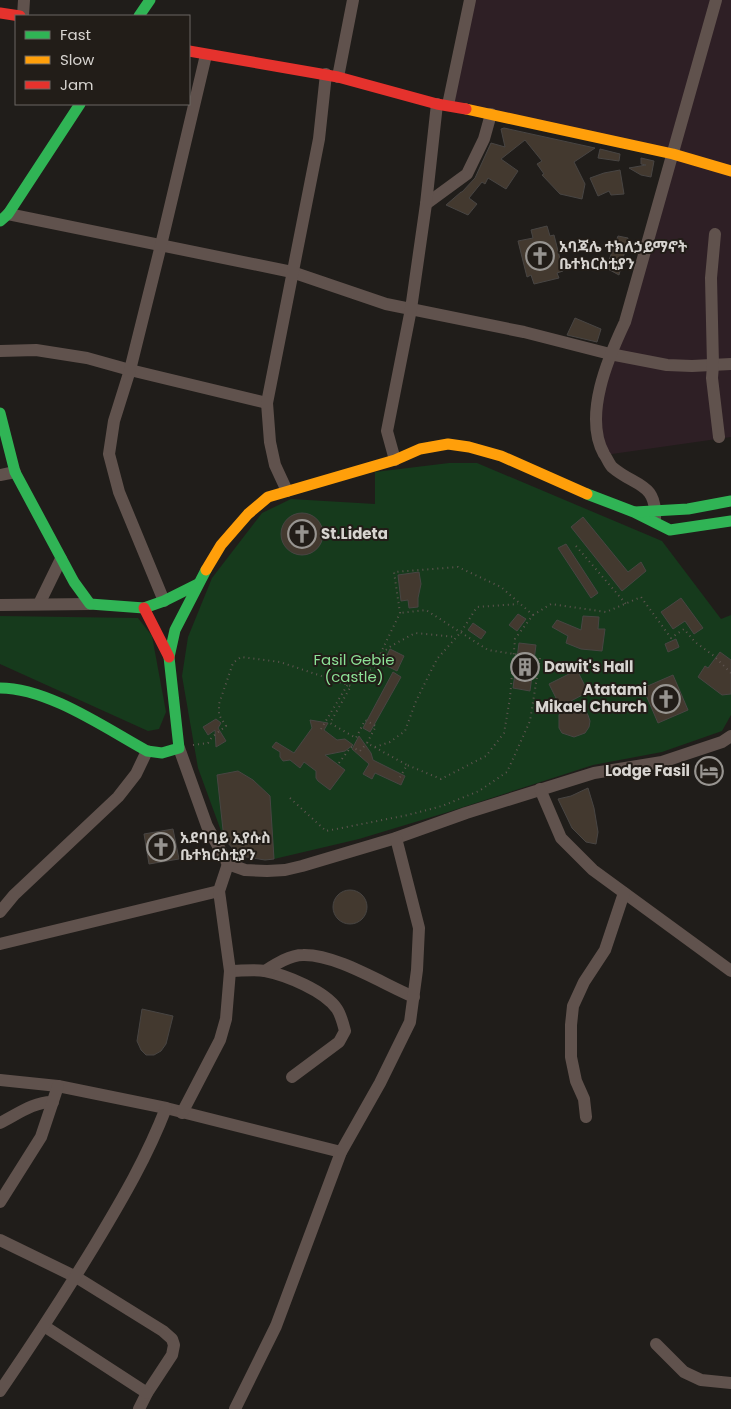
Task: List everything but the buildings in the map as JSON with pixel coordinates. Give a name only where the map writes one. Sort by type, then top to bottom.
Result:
[{"type":"street","points":[[21,15],[24,0]]},
{"type":"street","points":[[139,15],[150,0]]},
{"type":"street","points":[[287,491],[275,464],[270,442],[267,403],[332,75],[353,0]]},
{"type":"street","points":[[395,460],[387,431],[411,309],[442,105],[470,0]]},
{"type":"street","points":[[655,517],[655,502],[650,492],[611,466],[600,448],[597,428],[597,402],[610,354],[626,322],[716,0]]},
{"type":"street","points":[[0,13],[15,15]]},
{"type":"street","points":[[190,51],[332,75],[442,105],[673,154],[731,171]]},
{"type":"street","points":[[164,601],[119,492],[110,454],[114,421],[130,370],[206,55]]},
{"type":"street","points":[[79,105],[4,217],[292,272],[386,304],[524,332],[610,354],[667,365],[731,364]]},
{"type":"street","points":[[426,204],[445,192],[467,174],[484,139],[491,114]]},
{"type":"street","points":[[715,234],[711,278],[712,378],[719,437]]},
{"type":"street","points":[[0,352],[36,350],[87,358],[267,403]]},
{"type":"street","points":[[0,413],[15,472],[74,582],[90,604]]},
{"type":"street","points":[[731,521],[670,530],[655,517],[634,512],[598,499],[501,456],[448,444],[420,449],[395,460],[268,497],[248,514],[221,545],[198,584],[175,630],[169,657],[179,748],[207,826],[228,864],[246,870],[285,870],[396,838],[466,813],[594,773],[662,762],[715,744],[731,736]]},
{"type":"street","points":[[0,475],[15,472]]},
{"type":"street","points":[[655,517],[688,508],[731,501]]},
{"type":"street","points":[[707,505],[710,525]]},
{"type":"street","points":[[39,604],[61,559]]},
{"type":"street","points":[[0,605],[90,604],[144,608],[164,601],[198,584]]},
{"type":"street","points":[[144,608],[169,657]]},
{"type":"street","points":[[0,688],[15,688],[62,704],[147,751],[162,753],[179,748]]},
{"type":"street","points":[[0,912],[14,895],[118,797],[136,774],[147,751]]},
{"type":"street","points":[[540,790],[561,838],[593,870],[729,966]]},
{"type":"street","points":[[235,1409],[276,1326],[341,1152],[380,1083],[410,1022],[419,956],[419,928],[396,838]]},
{"type":"street","points":[[182,1113],[220,1040],[226,1019],[230,971],[218,891],[228,864]]},
{"type":"street","points":[[0,944],[218,891]]},
{"type":"street","points":[[586,1117],[584,1099],[576,1081],[571,1057],[573,1006],[584,982],[605,950],[624,893]]},
{"type":"street","points":[[264,971],[301,955],[316,956],[358,970],[414,997]]},
{"type":"street","points":[[230,971],[264,971],[300,984],[318,993],[332,1003],[337,1010],[345,1031],[339,1042],[292,1077]]},
{"type":"street","points":[[0,1080],[58,1086],[166,1108],[341,1152]]},
{"type":"street","points":[[0,1202],[41,1137],[58,1086]]},
{"type":"street","points":[[0,1123],[38,1104],[53,1102]]},
{"type":"street","points":[[0,1391],[76,1277],[130,1187],[152,1145],[166,1108]]},
{"type":"street","points":[[0,1240],[76,1277],[163,1331],[172,1339],[174,1345],[172,1355],[146,1393],[139,1409]]},
{"type":"street","points":[[44,1326],[146,1393]]},
{"type":"street","points":[[656,1344],[684,1372],[701,1380],[731,1383]]},
{"type":"path","points":[[576,546],[626,604]]},
{"type":"path","points":[[331,678],[373,669],[400,613],[394,572],[458,567],[501,588],[533,616]]},
{"type":"path","points":[[367,743],[407,765],[441,779],[486,756],[504,733],[510,698],[515,639],[533,616],[551,604],[606,612],[641,597],[671,638],[684,629],[695,642],[714,656],[731,673]]},
{"type":"path","points":[[375,747],[390,742],[405,731],[416,701],[437,659],[461,632],[477,607],[518,604]]},
{"type":"path","points":[[290,798],[326,831],[442,806],[479,791],[507,772],[530,721],[540,658],[488,650],[426,610],[400,613]]},
{"type":"path","points":[[380,655],[391,646],[415,633],[457,637]]},
{"type":"path","points":[[179,748],[208,743],[212,737],[226,726],[219,715],[219,704],[233,663],[241,657],[280,662],[351,686],[330,723],[356,738],[365,720],[376,726],[367,743],[360,751],[351,746],[339,763]]},
{"type":"path","points":[[321,729],[348,684]]},
{"type":"path","points":[[399,779],[407,765]]},
{"type":"shaded area","points":[[470,0],[731,0],[731,437],[605,455],[597,402],[673,154],[448,105]]},
{"type":"green space","name":"Fasil Gebie (castle)","points":[[449,463],[477,463],[662,541],[721,619],[731,615],[731,715],[722,731],[662,752],[593,765],[359,839],[274,859],[265,860],[224,839],[198,768],[182,676],[188,637],[212,578],[262,513],[291,499],[375,504],[375,472]]},
{"type":"green space","points":[[0,616],[138,618],[152,636],[166,712],[159,729],[148,731],[0,664]]},
{"type":"traffic: fast","points":[[140,15],[150,0]]},
{"type":"traffic: fast","points":[[0,221],[8,214],[79,105]]},
{"type":"traffic: fast","points":[[0,413],[15,472],[74,582],[90,604],[144,608],[164,601],[198,584]]},
{"type":"traffic: fast","points":[[587,494],[634,512],[670,530],[731,521]]},
{"type":"traffic: fast","points":[[635,512],[688,509],[731,501]]},
{"type":"traffic: fast","points":[[0,688],[18,690],[57,702],[147,751],[162,753],[179,748],[169,657],[175,630],[206,570]]},
{"type":"traffic: slow","points":[[466,109],[673,154],[731,171]]},
{"type":"traffic: slow","points":[[206,570],[221,545],[248,514],[268,497],[395,460],[420,449],[448,444],[469,447],[501,456],[587,494]]},
{"type":"traffic: jam","points":[[0,13],[15,15]]},
{"type":"traffic: jam","points":[[190,51],[338,77],[437,104],[466,109]]},
{"type":"traffic: jam","points":[[144,608],[169,657]]},
{"type":"place","name":"አባጃሌ ተክለኃይማኖት ቤተክርስቲያን","points":[[540,256]]},
{"type":"place","name":"St.Lideta","points":[[302,534]]},
{"type":"place","name":"Dawit's Hall","points":[[525,667]]},
{"type":"place","name":"Atatami Mikael Church","points":[[666,699]]},
{"type":"place","name":"Lodge Fasil","points":[[709,771]]},
{"type":"place","name":"አደባባይ ኢየሱስ ቤተክርስቲያን","points":[[161,847]]}]
